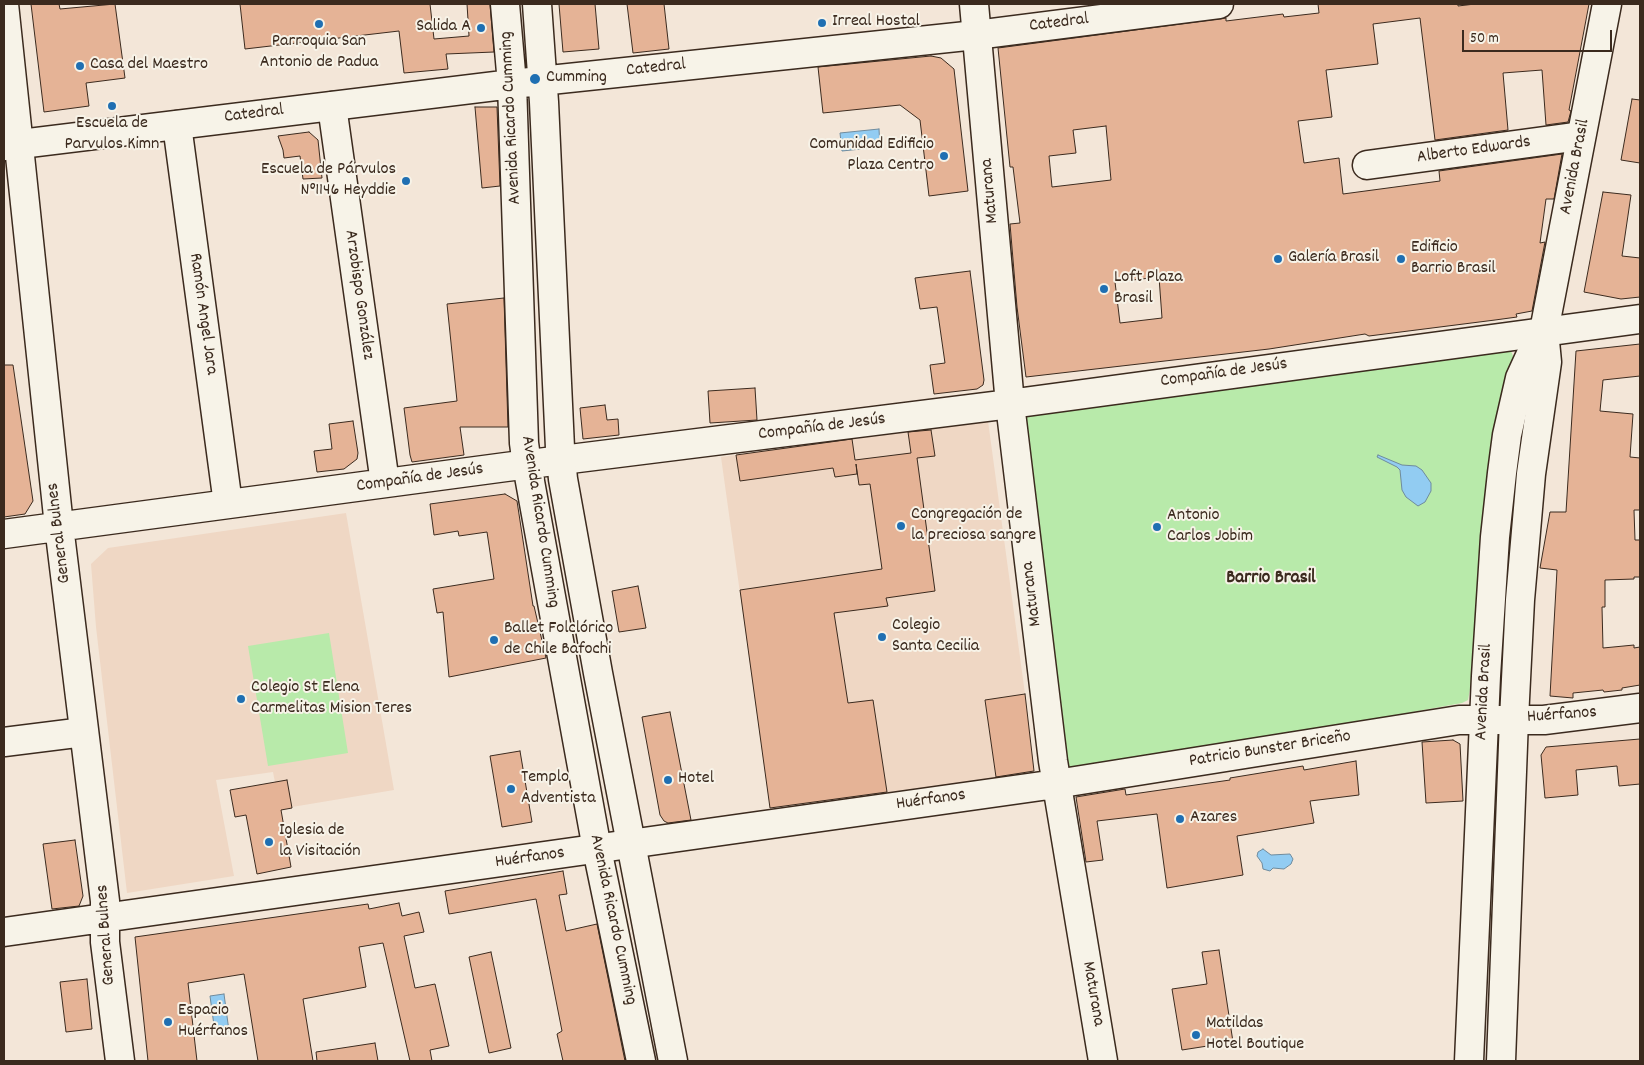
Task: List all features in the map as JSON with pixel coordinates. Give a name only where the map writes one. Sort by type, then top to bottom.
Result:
[{"type":"street","name":"General Bulnes","points":[[4,4],[12,145],[105,901],[105,942],[120,1061]]},
{"type":"street","name":"Avenida Ricardo Cumming","points":[[505,4],[512,84],[526,465],[597,849],[641,1061]]},
{"type":"street","name":"Avenida Ricardo Cumming","points":[[537,4],[543,81],[563,479],[672,1061]]},
{"type":"street","name":"Maturana","points":[[974,4],[1010,404],[1056,784],[1104,1061]]},
{"type":"street","name":"Catedral","points":[[12,145],[512,84],[976,35],[1219,4]]},
{"type":"street","name":"Avenida Brasil","points":[[1501,1061],[1520,600],[1530,482],[1547,362],[1544,331],[1607,4]]},
{"type":"street","name":"Arzobispo González","points":[[332,106],[385,483]]},
{"type":"street","name":"Ramón Angel Jara","points":[[177,125],[228,504]]},
{"type":"street","name":"Alberto Edwards","points":[[1367,165],[1581,136]]},
{"type":"street","name":"Compañía de Jesús","points":[[4,534],[561,460],[1010,404],[1640,319]]},
{"type":"street","name":"Avenida Brasil","points":[[1470,1061],[1484,719],[1495,537],[1507,435],[1520,378],[1544,331]]},
{"type":"street","points":[[565,679],[598,674]]},
{"type":"street","name":"Huérfanos","points":[[1484,719],[1561,718],[1640,708]]},
{"type":"street","name":"Patricio Bunster Briceño","points":[[1056,784],[1459,720],[1484,719]]},
{"type":"street","points":[[4,742],[84,732]]},
{"type":"street","name":"Huérfanos","points":[[4,932],[105,916],[1056,784]]},
{"type":"shaded area","name":"Colegio Santa Cecilia","points":[[988,421],[1025,694],[985,700],[996,778],[770,808],[721,457]]},
{"type":"shaded area","name":"Colegio St Elena Carmelitas Mision Teres","points":[[346,513],[394,790],[280,809],[273,772],[216,780],[234,876],[127,893],[96,627],[91,564],[108,548]]},
{"type":"green space","points":[[1496,347],[1506,348],[1511,351],[1515,361],[1491,489],[1468,700],[1462,703],[1265,739],[1068,770],[1026,416]]},
{"type":"green space","points":[[329,633],[348,753],[268,766],[248,646]]},
{"type":"water","points":[[879,129],[880,147],[842,151],[840,133]]},
{"type":"water","points":[[1378,455],[1402,465],[1416,466],[1422,470],[1431,483],[1431,491],[1425,502],[1418,506],[1406,497],[1402,490],[1400,470],[1377,457]]},
{"type":"water","points":[[1263,849],[1271,855],[1290,854],[1293,859],[1291,864],[1284,869],[1273,868],[1270,871],[1263,869],[1262,863],[1257,856],[1258,852]]},
{"type":"water","points":[[224,994],[229,1031],[215,1033],[210,996]]},
{"type":"building","name":"Casa del Maestro","points":[[31,4],[59,4],[60,9],[115,4],[125,78],[86,83],[89,106],[44,112]]},
{"type":"building","points":[[240,4],[430,4],[434,39],[469,36],[467,4],[490,4],[494,52],[446,54],[448,69],[404,73],[399,31],[245,49]]},
{"type":"building","points":[[559,4],[595,4],[599,49],[563,52]]},
{"type":"building","points":[[627,4],[664,4],[669,49],[633,53]]},
{"type":"building","points":[[1318,4],[1458,4],[1458,6],[1475,4],[1589,4],[1568,122],[1546,125],[1542,70],[1503,73],[1508,130],[1435,140],[1420,18],[1373,24],[1378,64],[1326,70],[1332,117],[1298,121],[1304,163],[1339,158],[1343,194],[1440,181],[1439,171],[1562,154],[1554,199],[1546,199],[1540,243],[1545,242],[1532,311],[1516,314],[1517,317],[1495,320],[1369,336],[1365,334],[1269,349],[1026,377],[1017,307],[1010,224],[1020,223],[1013,167],[1010,167],[998,48],[1226,18],[1226,21],[1283,14],[1284,17],[1319,13]],"holes":[[[1106,126],[1111,180],[1052,187],[1049,156],[1076,153],[1073,130]],[[1159,277],[1162,318],[1120,323],[1115,282]]]},
{"type":"building","name":"Comunidad Edificio Plaza Centro","points":[[931,56],[941,58],[954,69],[968,191],[929,196],[920,120],[900,105],[823,113],[818,67]]},
{"type":"building","points":[[1632,99],[1640,100],[1640,163],[1621,160]]},
{"type":"building","points":[[475,107],[497,107],[500,186],[482,188]]},
{"type":"building","points":[[309,132],[318,140],[322,178],[303,179],[300,156],[284,158],[278,136]]},
{"type":"building","points":[[1603,192],[1631,195],[1622,256],[1640,258],[1640,297],[1621,299],[1584,292]]},
{"type":"building","points":[[970,271],[984,380],[983,385],[977,389],[934,394],[930,365],[945,363],[937,307],[920,309],[915,278]]},
{"type":"building","points":[[504,298],[508,427],[460,427],[464,455],[412,462],[404,408],[457,401],[447,304]]},
{"type":"building","points":[[1640,344],[1640,376],[1603,380],[1600,411],[1633,414],[1630,457],[1640,458],[1640,510],[1634,510],[1635,540],[1640,540],[1640,577],[1605,580],[1605,607],[1602,607],[1603,648],[1634,645],[1634,648],[1640,647],[1640,685],[1622,688],[1622,690],[1573,693],[1573,698],[1550,696],[1557,570],[1540,568],[1550,512],[1566,512],[1576,351]]},
{"type":"building","points":[[4,365],[13,365],[33,501],[25,514],[4,517]]},
{"type":"building","points":[[755,388],[757,420],[710,423],[708,391]]},
{"type":"building","points":[[605,405],[607,420],[618,419],[619,435],[583,439],[580,408]]},
{"type":"building","points":[[353,421],[358,453],[357,459],[344,469],[317,472],[314,451],[332,449],[329,424]]},
{"type":"building","points":[[931,430],[935,456],[917,458],[935,591],[886,598],[888,606],[834,613],[848,703],[873,700],[887,792],[770,808],[740,590],[882,569],[870,484],[859,485],[856,464],[857,474],[835,477],[833,468],[740,481],[736,455],[852,439],[855,460],[911,453],[908,432]]},
{"type":"building","points":[[505,494],[517,501],[533,606],[546,658],[449,677],[443,612],[437,613],[433,589],[494,579],[487,532],[459,536],[458,531],[434,535],[430,504]]},
{"type":"building","points":[[638,586],[646,628],[619,632],[612,591]]},
{"type":"building","points":[[1025,694],[1034,771],[996,777],[985,700]]},
{"type":"building","name":"Hotel","points":[[670,712],[691,820],[668,823],[660,815],[642,717]]},
{"type":"building","points":[[1640,739],[1640,784],[1619,786],[1617,766],[1576,770],[1578,795],[1545,798],[1541,755],[1546,747]]},
{"type":"building","points":[[1453,740],[1460,744],[1463,801],[1426,803],[1422,742]]},
{"type":"building","name":"Templo Adventista","points":[[520,751],[532,822],[502,827],[490,756]]},
{"type":"building","points":[[1356,761],[1359,795],[1310,801],[1314,823],[1237,836],[1243,875],[1167,888],[1157,814],[1097,821],[1103,860],[1086,862],[1076,797],[1125,789],[1126,795],[1230,780],[1230,778],[1303,766],[1304,770]]},
{"type":"building","name":"Iglesia de la Visitación","points":[[287,780],[292,808],[281,810],[291,867],[257,874],[246,815],[235,817],[230,790]]},
{"type":"building","points":[[75,840],[83,896],[79,906],[52,909],[43,844]]},
{"type":"building","points":[[563,871],[567,894],[559,895],[566,931],[597,924],[625,1061],[563,1061],[557,1034],[562,1031],[536,899],[449,914],[445,891]]},
{"type":"building","points":[[399,903],[402,916],[419,912],[424,932],[404,936],[415,988],[435,984],[449,1046],[430,1050],[432,1061],[410,1061],[383,943],[359,947],[366,987],[303,999],[313,1061],[258,1061],[244,974],[188,983],[197,1061],[148,1061],[135,937],[368,904],[369,909]]},
{"type":"building","points":[[1219,950],[1233,1042],[1182,1050],[1172,989],[1207,984],[1202,952]]},
{"type":"building","points":[[491,952],[511,1048],[489,1053],[469,957]]},
{"type":"building","points":[[87,979],[92,1029],[66,1032],[60,982]]},
{"type":"building","points":[[375,1043],[378,1061],[317,1061],[316,1052]]},
{"type":"place","name":"Irreal Hostal","points":[[822,23]]},
{"type":"place","name":"Parroquia San Antonio de Padua","points":[[319,24]]},
{"type":"place","name":"Salida A","points":[[481,28]]},
{"type":"place","name":"Casa del Maestro","points":[[80,66]]},
{"type":"place","name":"Cumming","points":[[535,79]]},
{"type":"place","name":"Escuela de Parvulos Kimn","points":[[112,106]]},
{"type":"place","name":"Comunidad Edificio Plaza Centro","points":[[944,156]]},
{"type":"place","name":"Escuela de Párvulos N°1146 Heyddie","points":[[406,181]]},
{"type":"place","name":"Galería Brasil","points":[[1278,259]]},
{"type":"place","name":"Edificio Barrio Brasil","points":[[1401,259]]},
{"type":"place","name":"Loft Plaza Brasil","points":[[1104,289]]},
{"type":"place","name":"Congregación de la preciosa sangre","points":[[901,526]]},
{"type":"place","name":"Antonio Carlos Jobim","points":[[1157,527]]},
{"type":"place","name":"Colegio Santa Cecilia","points":[[882,637]]},
{"type":"place","name":"Ballet Folclórico de Chile Bafochi","points":[[494,640]]},
{"type":"place","name":"Colegio St Elena Carmelitas Mision Teres","points":[[241,699]]},
{"type":"place","name":"Hotel","points":[[668,780]]},
{"type":"place","name":"Templo Adventista","points":[[511,789]]},
{"type":"place","name":"Azares","points":[[1180,819]]},
{"type":"place","name":"Iglesia de la Visitación","points":[[269,842]]},
{"type":"place","name":"Espacio Huérfanos","points":[[168,1022]]},
{"type":"place","name":"Matildas Hotel Boutique","points":[[1196,1035]]},
{"type":"district","name":"Barrio Brasil","points":[[1271,579]]}]
